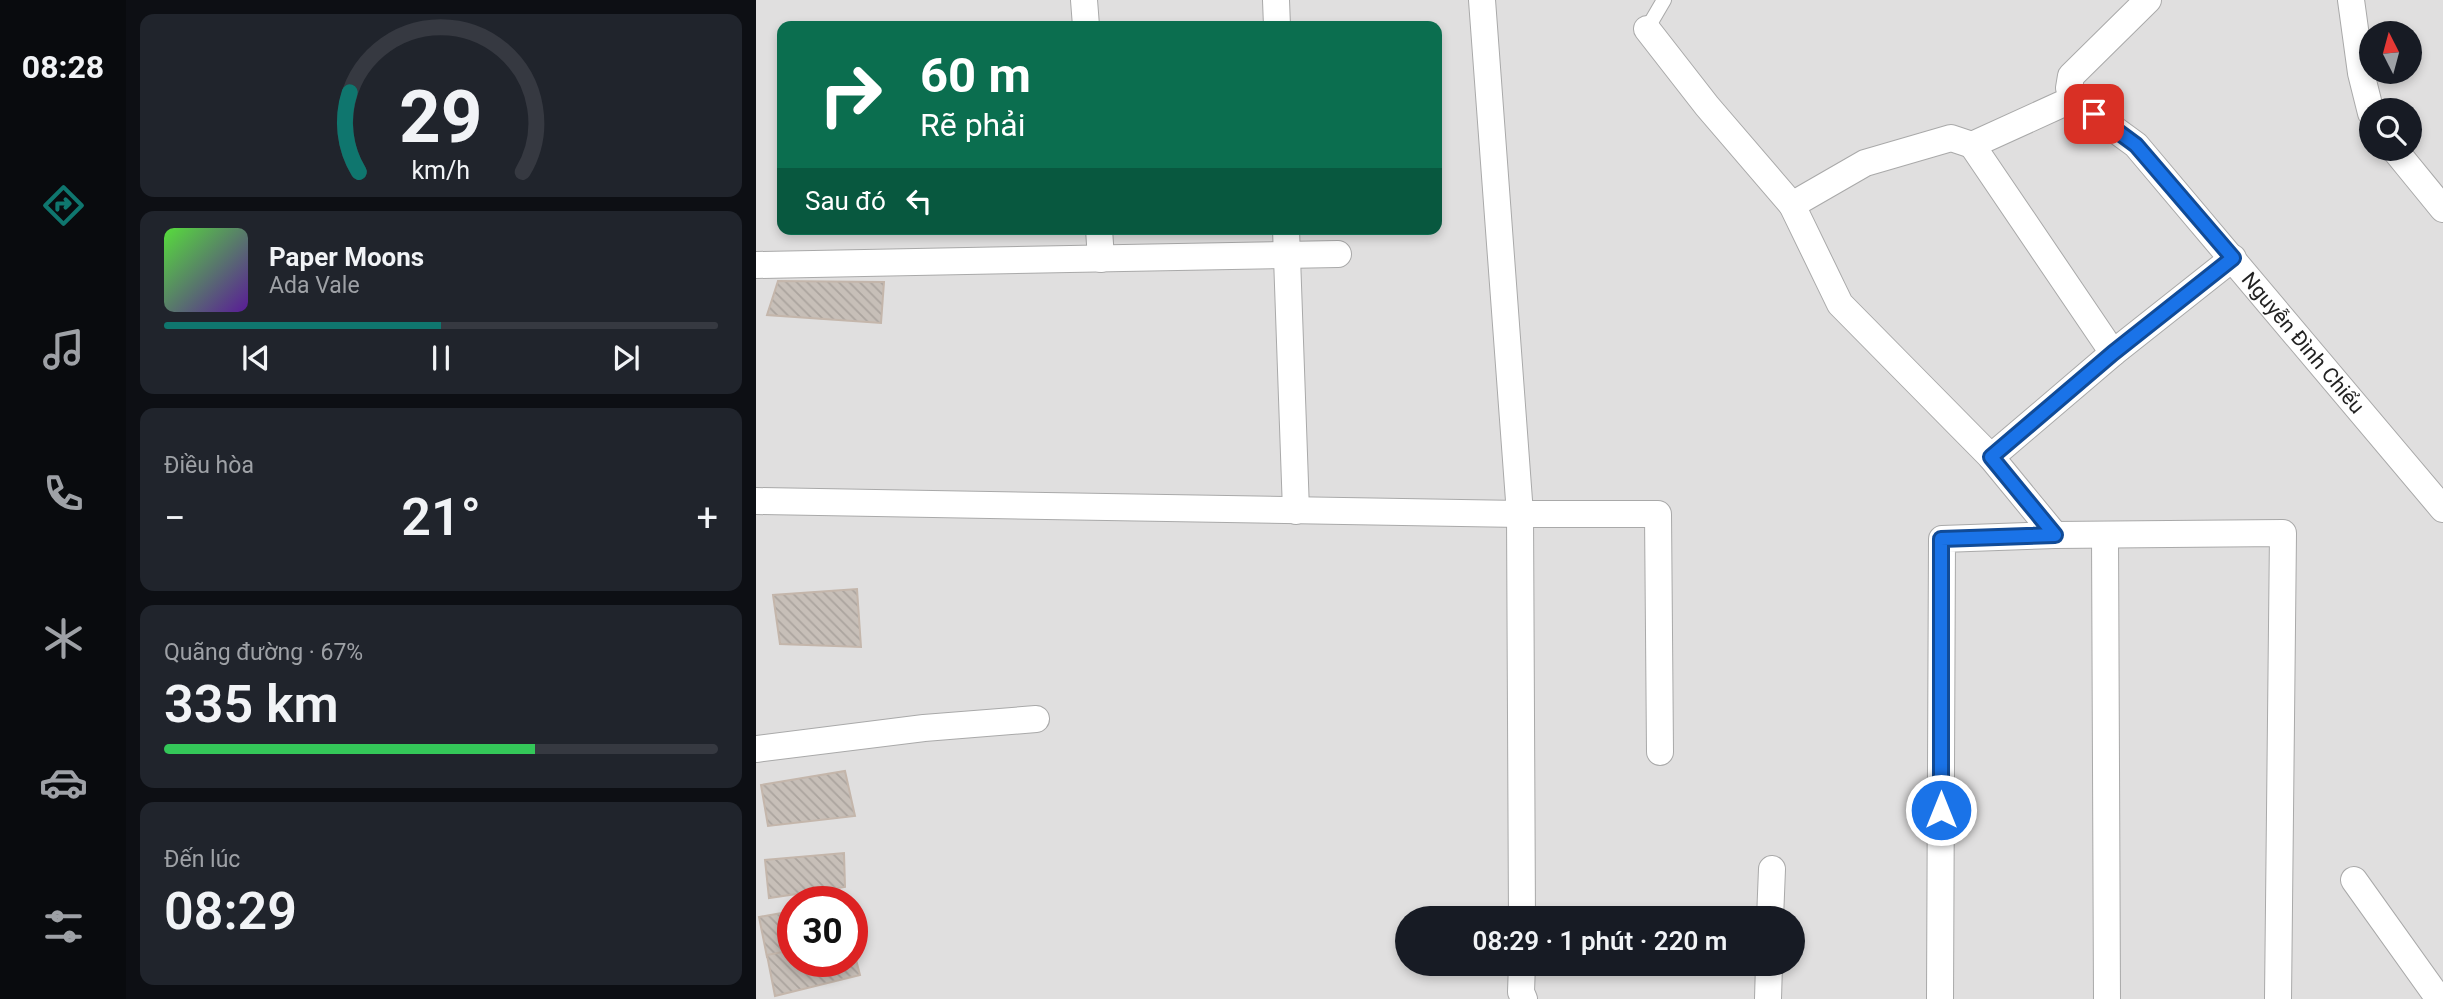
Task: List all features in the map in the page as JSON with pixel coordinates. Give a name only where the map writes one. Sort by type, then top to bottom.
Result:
[{"type":"street","points":[[1084,0],[1086,21]]},
{"type":"street","points":[[1276,0],[1277,21]]},
{"type":"street","points":[[1482,0],[1520,514],[1522,906]]},
{"type":"street","points":[[1972,145],[2073,99],[2069,88],[2071,76],[2148,0]]},
{"type":"street","points":[[2351,0],[2367,98]]},
{"type":"street","points":[[1647,29],[1707,106],[1792,205],[1840,304],[1991,457],[2055,535]]},
{"type":"street","name":"Nguyễn Đình Chiểu","points":[[2073,99],[2136,145],[2443,509]]},
{"type":"street","points":[[1792,205],[1865,163],[1951,138],[1972,145],[2113,353]]},
{"type":"street","points":[[2405,161],[2443,209]]},
{"type":"street","points":[[1099,235],[1101,259]]},
{"type":"street","points":[[1287,242],[1296,511]]},
{"type":"street","points":[[756,265],[1101,259],[1287,242],[1338,254]]},
{"type":"street","points":[[1991,457],[2113,353],[2233,258]]},
{"type":"street","points":[[756,501],[1296,511],[1658,514],[1660,752]]},
{"type":"street","points":[[1940,999],[1941,539],[2283,533],[2278,999]]},
{"type":"street","points":[[2105,535],[2107,999]]},
{"type":"street","points":[[756,748],[924,728],[1036,719]]},
{"type":"street","points":[[1771,906],[1772,869]]},
{"type":"street","points":[[2354,880],[2439,999]]},
{"type":"street","points":[[1522,976],[1521,992],[1524,999]]},
{"type":"street","points":[[1768,999],[1769,976]]},
{"type":"lane","points":[[1647,29],[1664,0]]},
{"type":"shaded area","points":[[756,0],[2443,0],[2443,999],[756,999]]},
{"type":"building","points":[[778,281],[884,282],[881,323],[767,315]]},
{"type":"building","points":[[857,589],[861,647],[780,644],[773,595]]},
{"type":"building","points":[[845,771],[855,816],[768,826],[761,785]]},
{"type":"building","points":[[844,853],[845,886],[777,886],[777,897],[769,898],[765,860]]},
{"type":"building","points":[[777,914],[777,955],[767,957],[759,917]]},
{"type":"building","points":[[777,953],[777,977],[852,977],[775,996],[767,955]]},
{"type":"route","points":[[1941,810],[1941,539],[2055,535],[1991,457],[2113,353],[2233,258],[2136,145],[2094,114]]}]
